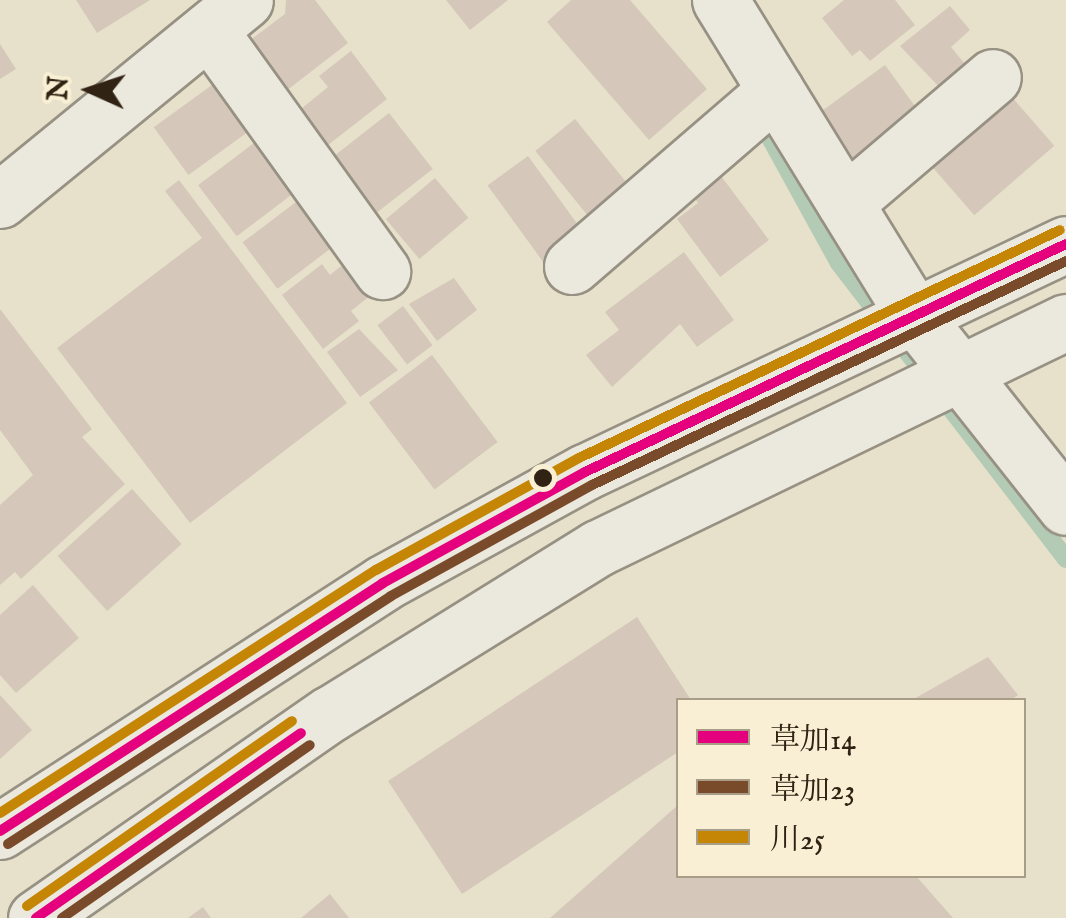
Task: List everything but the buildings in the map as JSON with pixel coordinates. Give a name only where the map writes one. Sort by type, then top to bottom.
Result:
[{"type":"street","points":[[720,0],[912,314],[1066,506]]},
{"type":"street","points":[[0,200],[227,15],[382,271]]},
{"type":"street","points":[[845,203],[993,77]]},
{"type":"street","points":[[572,266],[776,90]]},
{"type":"street","points":[[0,832],[383,582],[585,472],[1066,244]]},
{"type":"street","points":[[36,918],[330,714],[598,548],[1066,322]]},
{"type":"waterway","points":[[757,114],[839,263],[1066,559]]},
{"type":"transit line","name":"川25","points":[[0,813],[376,570],[579,458],[1060,230]]},
{"type":"transit line","name":"草加14","points":[[0,831],[383,583],[585,472],[1066,244]]},
{"type":"transit line","name":"草加23","points":[[8,844],[391,596],[592,485],[1066,261]]},
{"type":"transit line","name":"川25","points":[[27,906],[292,721]]},
{"type":"transit line","name":"草加14","points":[[36,918],[301,733]]},
{"type":"transit line","name":"草加23","points":[[62,918],[310,745]]}]
